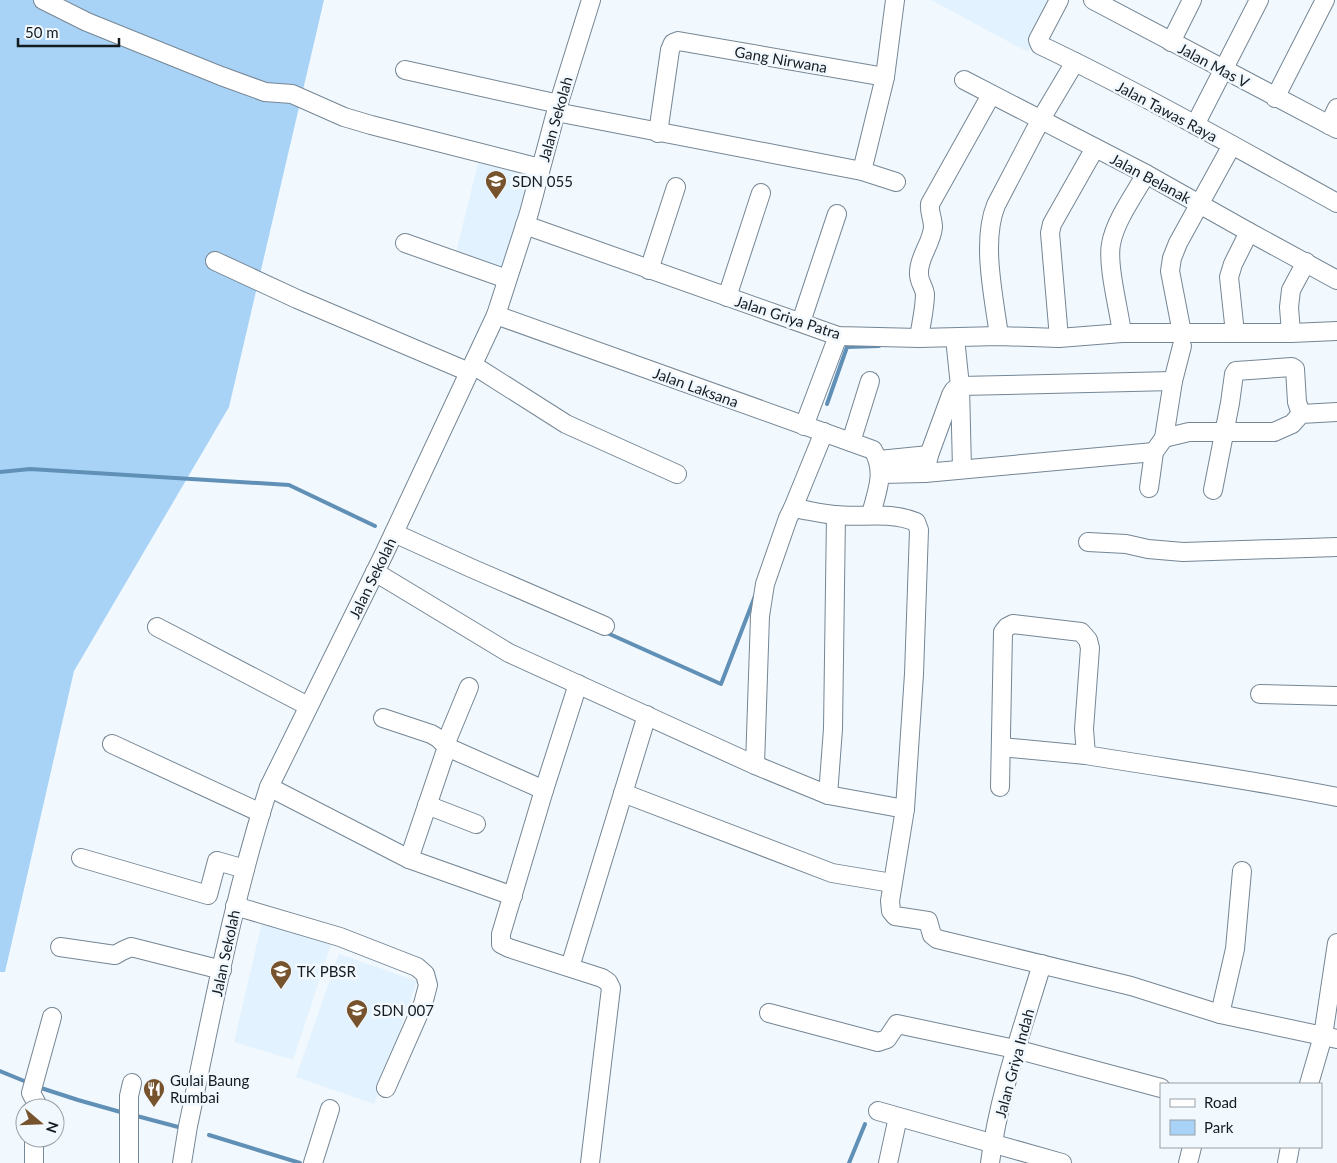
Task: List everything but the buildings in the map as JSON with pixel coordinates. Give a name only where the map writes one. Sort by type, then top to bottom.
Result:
[{"type":"street","points":[[42,0],[87,22],[265,92],[292,94],[371,125],[540,168]]},
{"type":"street","name":"Jalan Sekolah","points":[[182,1163],[235,906],[269,787],[375,572],[496,315],[525,225],[557,108],[591,0]]},
{"type":"street","points":[[862,171],[885,77],[895,0]]},
{"type":"street","name":"Jalan Tawas Raya","points":[[1058,0],[1038,40],[1040,45],[1195,125],[1337,203]]},
{"type":"street","name":"Jalan Mas V","points":[[1092,0],[1120,7],[1171,42],[1333,127]]},
{"type":"street","points":[[1171,42],[1192,0]]},
{"type":"street","points":[[1195,125],[1259,0]]},
{"type":"street","points":[[1276,98],[1325,0]]},
{"type":"street","name":"Gang Nirwana","points":[[658,133],[670,50],[673,43],[678,41],[885,77]]},
{"type":"street","points":[[999,336],[990,262],[991,218],[1041,119],[1075,62]]},
{"type":"street","points":[[405,70],[658,133],[862,171],[896,182]]},
{"type":"street","name":"Jalan Belanak","points":[[964,80],[1146,174],[1337,280]]},
{"type":"street","points":[[919,338],[925,296],[924,288],[919,281],[919,272],[920,262],[930,239],[933,226],[930,204],[991,95]]},
{"type":"street","points":[[1333,127],[1337,108]]},
{"type":"street","points":[[1150,488],[1154,452],[1164,438],[1182,339],[1170,271],[1172,258],[1178,243],[1232,145]]},
{"type":"street","points":[[1058,338],[1050,233],[1052,224],[1094,148]]},
{"type":"street","points":[[1122,333],[1110,258],[1111,245],[1115,231],[1146,174]]},
{"type":"street","points":[[649,270],[676,187]]},
{"type":"street","points":[[726,297],[761,193]]},
{"type":"street","points":[[801,322],[837,214]]},
{"type":"street","name":"Jalan Griya Patra","points":[[525,225],[838,336],[919,338],[955,342],[999,336],[1058,338],[1122,333],[1182,339],[1235,333],[1337,331]]},
{"type":"street","points":[[1235,333],[1228,277],[1232,264],[1249,232]]},
{"type":"street","points":[[405,243],[507,279]]},
{"type":"street","points":[[215,261],[377,334],[471,369],[566,424],[677,474]]},
{"type":"street","points":[[1290,333],[1289,307],[1291,290],[1306,262]]},
{"type":"street","name":"Jalan Laksana","points":[[496,315],[873,450],[880,467]]},
{"type":"street","points":[[804,426],[838,336]]},
{"type":"street","points":[[955,342],[960,386],[962,469]]},
{"type":"street","points":[[1213,490],[1236,371],[1292,367],[1295,369],[1297,402],[1301,414]]},
{"type":"street","points":[[852,442],[870,381]]},
{"type":"street","points":[[925,473],[929,455],[951,395],[960,386],[1174,381]]},
{"type":"street","points":[[1164,438],[1189,432],[1274,432],[1292,424],[1301,414],[1337,412]]},
{"type":"street","points":[[755,766],[760,616],[766,584],[788,518],[824,432]]},
{"type":"street","points":[[880,467],[925,473],[1154,452]]},
{"type":"street","points":[[880,467],[929,455]]},
{"type":"street","points":[[872,514],[880,467]]},
{"type":"street","points":[[793,508],[836,515],[872,514],[908,518],[916,522],[919,530],[914,674],[905,809],[890,901],[895,916],[928,921],[932,935],[937,939],[1131,986],[1220,1014],[1330,1037]]},
{"type":"street","points":[[828,795],[833,729],[836,515]]},
{"type":"street","points":[[393,534],[605,626]]},
{"type":"street","points":[[1088,542],[1126,544],[1148,549],[1183,552],[1337,547]]},
{"type":"street","points":[[375,572],[509,653],[755,766],[828,795],[905,809]]},
{"type":"street","points":[[1000,787],[1003,632],[1013,624],[1081,632],[1088,640],[1090,648],[1084,728],[1086,755]]},
{"type":"street","points":[[157,628],[308,706]]},
{"type":"street","points":[[578,684],[544,790],[502,934],[501,944],[602,978],[608,982],[611,988],[590,1163]]},
{"type":"street","points":[[409,858],[446,746],[469,687]]},
{"type":"street","points":[[1260,694],[1337,696]]},
{"type":"street","points":[[570,967],[647,715]]},
{"type":"street","points":[[383,718],[431,734],[446,746],[544,790]]},
{"type":"street","points":[[112,744],[261,813]]},
{"type":"street","points":[[1001,747],[1086,755],[1273,784],[1337,797]]},
{"type":"street","points":[[269,787],[409,858],[513,896]]},
{"type":"street","points":[[623,792],[832,873],[892,883]]},
{"type":"street","points":[[427,805],[476,824]]},
{"type":"street","points":[[81,858],[208,895],[217,861],[245,869]]},
{"type":"street","points":[[1220,1014],[1235,949],[1242,871]]},
{"type":"street","points":[[235,906],[340,937],[417,966],[426,974],[428,985],[423,1004],[386,1088]]},
{"type":"street","points":[[1309,1083],[1330,1037],[1337,943]]},
{"type":"street","points":[[60,947],[115,955],[131,947],[222,970]]},
{"type":"street","name":"Jalan Griya Indah","points":[[990,1163],[992,1145],[1015,1049],[1042,964]]},
{"type":"street","points":[[770,1013],[878,1042],[887,1039],[897,1024],[1015,1049],[1160,1088]]},
{"type":"street","points":[[34,1093],[52,1017]]},
{"type":"street","points":[[129,1163],[129,1114],[132,1084]]},
{"type":"street","points":[[313,1162],[330,1109]]},
{"type":"street","points":[[878,1111],[992,1145],[1062,1163]]},
{"type":"street","points":[[888,1163],[898,1117]]},
{"type":"street","points":[[34,1148],[34,1163]]},
{"type":"street","points":[[1188,1163],[1192,1148]]},
{"type":"street","points":[[1287,1163],[1290,1148]]},
{"type":"shaded area","points":[[931,0],[1056,0],[1028,52]]},
{"type":"shaded area","name":"SDN 055","points":[[478,163],[531,175],[504,272],[455,257]]},
{"type":"shaded area","name":"TK PBSR","points":[[263,918],[333,939],[293,1060],[234,1042]]},
{"type":"shaded area","name":"SDN 007","points":[[339,954],[417,981],[374,1104],[296,1077]]},
{"type":"green space","points":[[0,0],[324,0],[229,407],[74,671],[5,972],[0,972]]},
{"type":"waterway","points":[[827,404],[847,347],[879,346]]},
{"type":"waterway","points":[[0,472],[30,469],[289,485],[375,526]]},
{"type":"waterway","points":[[605,632],[721,684],[755,596]]},
{"type":"waterway","points":[[0,1071],[29,1083]]},
{"type":"waterway","points":[[38,1087],[124,1113]]},
{"type":"waterway","points":[[133,1115],[182,1128]]},
{"type":"waterway","points":[[849,1163],[865,1124]]},
{"type":"waterway","points":[[209,1135],[300,1163]]},
{"type":"place","name":"SDN 055","points":[[496,200]]},
{"type":"place","name":"TK PBSR","points":[[281,990]]},
{"type":"place","name":"SDN 007","points":[[357,1029]]},
{"type":"place","name":"Gulai Baung Rumbai","points":[[154,1108]]}]
